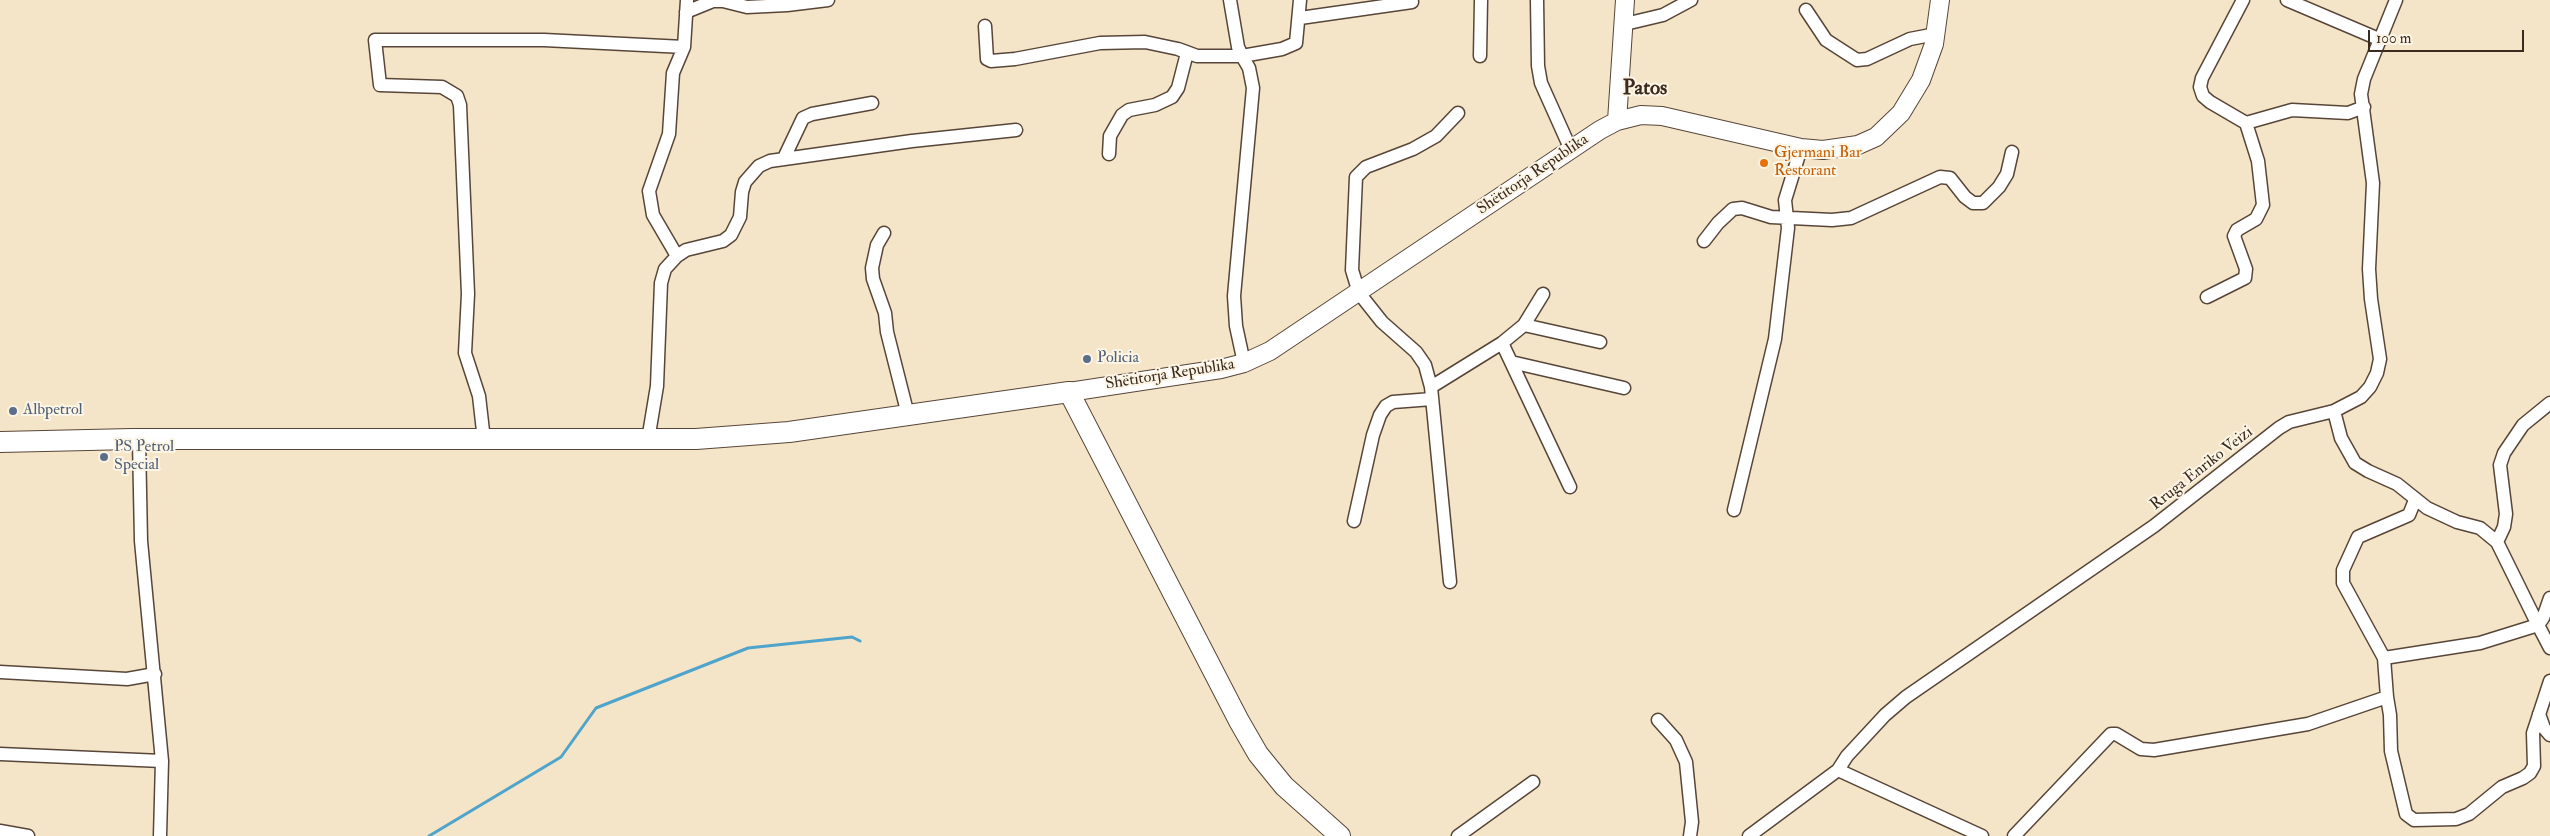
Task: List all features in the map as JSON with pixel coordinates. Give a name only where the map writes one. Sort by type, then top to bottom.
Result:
[{"type":"main road","points":[[1617,121],[1625,24],[1625,0]]},
{"type":"main road","name":"Shëtitorja Republika","points":[[1069,392],[1221,369],[1244,363],[1270,351],[1617,121],[1641,115],[1662,116],[1801,148],[1823,150],[1858,145],[1876,138],[1890,127],[1901,114],[1921,80],[1936,34],[1940,0]]},
{"type":"main road","points":[[0,442],[132,440],[648,440],[788,432],[1069,392],[1234,713],[1258,754],[1284,786],[1340,836]]},
{"type":"street","points":[[677,256],[653,214],[650,191],[669,134],[674,73],[684,48],[686,6],[713,2],[756,3],[828,0]]},
{"type":"street","points":[[1230,0],[1238,47],[1249,68],[1253,88],[1234,296],[1236,326],[1244,363]]},
{"type":"street","points":[[985,26],[987,59],[991,61],[1024,57],[1100,42],[1145,42],[1207,56],[1242,56],[1291,47],[1296,43],[1300,18],[1300,0]]},
{"type":"street","points":[[1480,56],[1481,0]]},
{"type":"street","points":[[1537,0],[1538,66],[1541,83],[1571,150]]},
{"type":"street","points":[[1625,24],[1663,15],[1692,0]]},
{"type":"street","points":[[2207,297],[2245,278],[2246,269],[2234,236],[2238,230],[2256,219],[2263,204],[2258,162],[2246,124],[2202,96],[2200,87],[2202,78],[2243,0]]},
{"type":"street","points":[[2288,0],[2380,40]]},
{"type":"street","name":"Rruga Enriko Veizi","points":[[1749,836],[1838,770],[1847,756],[1906,697],[2154,526],[2279,428],[2289,422],[2334,412],[2361,397],[2370,387],[2377,373],[2380,359],[2371,299],[2369,269],[2373,183],[2361,94],[2364,79],[2396,0]]},
{"type":"street","points":[[1300,18],[1412,2]]},
{"type":"street","points":[[1806,10],[1826,40],[1857,60],[1867,59],[1910,39],[1936,34]]},
{"type":"street","points":[[484,440],[479,396],[465,353],[468,294],[460,105],[457,96],[442,87],[380,85],[375,40],[544,40],[684,48]]},
{"type":"street","points":[[1109,154],[1110,136],[1122,115],[1129,110],[1154,105],[1172,97],[1178,88],[1187,53]]},
{"type":"street","points":[[784,158],[804,118],[812,114],[872,104]]},
{"type":"street","points":[[2246,124],[2292,110],[2348,113],[2364,107]]},
{"type":"street","points":[[1450,582],[1432,393],[1425,365],[1416,352],[1382,322],[1359,293],[1352,270],[1356,178],[1366,168],[1413,149],[1436,136],[1458,113]]},
{"type":"street","points":[[648,440],[657,386],[661,283],[665,269],[677,256],[686,250],[723,241],[731,235],[740,217],[742,192],[750,174],[770,161],[784,158],[1016,130]]},
{"type":"street","points":[[1734,510],[1776,339],[1787,238],[1786,200],[1801,148]]},
{"type":"street","points":[[1704,242],[1718,223],[1733,209],[1742,208],[1771,217],[1832,220],[1851,218],[1946,177],[1950,178],[1965,197],[1973,203],[1983,203],[1999,187],[2006,174],[2012,152]]},
{"type":"street","points":[[884,233],[875,250],[872,268],[873,279],[885,313],[887,332],[908,416]]},
{"type":"street","points":[[1354,521],[1373,435],[1380,415],[1386,406],[1393,402],[1432,393],[1524,325],[1543,294]]},
{"type":"street","points":[[1524,325],[1600,342]]},
{"type":"street","points":[[1502,343],[1570,487]]},
{"type":"street","points":[[1512,362],[1624,388]]},
{"type":"street","points":[[2497,542],[2504,528],[2506,514],[2500,465],[2504,453],[2523,425],[2550,403]]},
{"type":"street","points":[[2334,412],[2341,438],[2355,463],[2398,484],[2415,500],[2457,522],[2480,528],[2497,542],[2550,648]]},
{"type":"street","points":[[139,441],[141,541],[162,761],[160,836]]},
{"type":"street","points":[[2415,500],[2409,515],[2358,537],[2342,570],[2343,583],[2384,658],[2390,714],[2391,751],[2406,814],[2414,820],[2463,817],[2496,791],[2530,773],[2534,766],[2533,739],[2550,681]]},
{"type":"street","points":[[2384,658],[2480,643],[2538,625],[2543,618],[2550,598]]},
{"type":"street","points":[[0,672],[127,679],[155,674]]},
{"type":"street","points":[[2014,836],[2111,734],[2116,734],[2141,748],[2154,750],[2308,724],[2387,697]]},
{"type":"street","points":[[2539,714],[2544,728],[2550,735]]},
{"type":"street","points":[[1658,720],[1676,740],[1686,762],[1692,822],[1690,836]]},
{"type":"street","points":[[0,754],[162,761]]},
{"type":"street","points":[[1838,770],[1982,836]]},
{"type":"street","points":[[1458,836],[1533,782]]},
{"type":"street","points":[[0,832],[28,836]]},
{"type":"waterway","points":[[429,836],[561,757],[596,708],[748,648],[852,637],[860,641]]},
{"type":"place","name":"Gjermani Bar Restorant","points":[[1764,163]]},
{"type":"place","name":"Policia","points":[[1087,359]]},
{"type":"place","name":"Albpetrol","points":[[13,411]]},
{"type":"place","name":"PS Petrol Special","points":[[104,457]]},
{"type":"district","name":"Patos","points":[[1645,89]]}]
